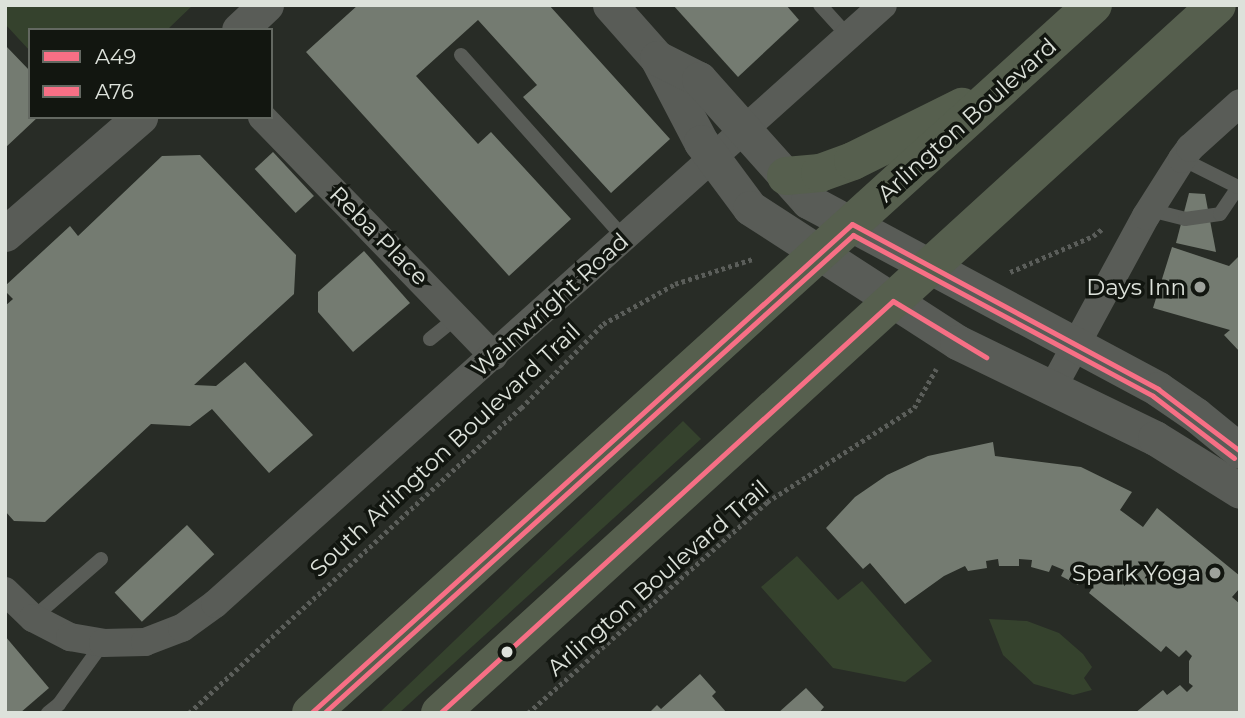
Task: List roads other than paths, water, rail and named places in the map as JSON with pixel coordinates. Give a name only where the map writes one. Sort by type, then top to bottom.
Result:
[{"type":"highway","name":"Arlington Boulevard","points":[[311,713],[1093,5]]},
{"type":"highway","points":[[440,713],[1217,5]]},
{"type":"highway","points":[[786,176],[820,173],[853,160],[1004,86]]},
{"type":"street","points":[[241,28],[266,5]]},
{"type":"street","points":[[610,5],[657,58],[701,142],[750,208],[957,342],[1154,438],[1240,491]]},
{"type":"street","name":"Wainwright Road","points":[[5,591],[33,618],[70,636],[103,643],[145,642],[182,628],[215,604],[883,5]]},
{"type":"street","points":[[657,58],[699,79],[808,201],[1176,401],[1240,451]]},
{"type":"street","points":[[1052,389],[1150,210],[1182,159],[1190,148],[1240,103]]},
{"type":"street","points":[[5,234],[138,119]]},
{"type":"street","name":"Reba Place","points":[[264,119],[494,356]]},
{"type":"lane","points":[[820,5],[848,36]]},
{"type":"lane","points":[[461,55],[624,238]]},
{"type":"lane","points":[[1150,210],[1185,219],[1220,214],[1238,187],[1182,159]]},
{"type":"lane","points":[[430,340],[458,316]]},
{"type":"lane","points":[[33,618],[101,559]]},
{"type":"lane","points":[[48,713],[59,704],[103,643]]},
{"type":"place","name":"Days Inn","points":[[1200,287]]},
{"type":"place","name":"Spark Yoga","points":[[1215,573]]}]
